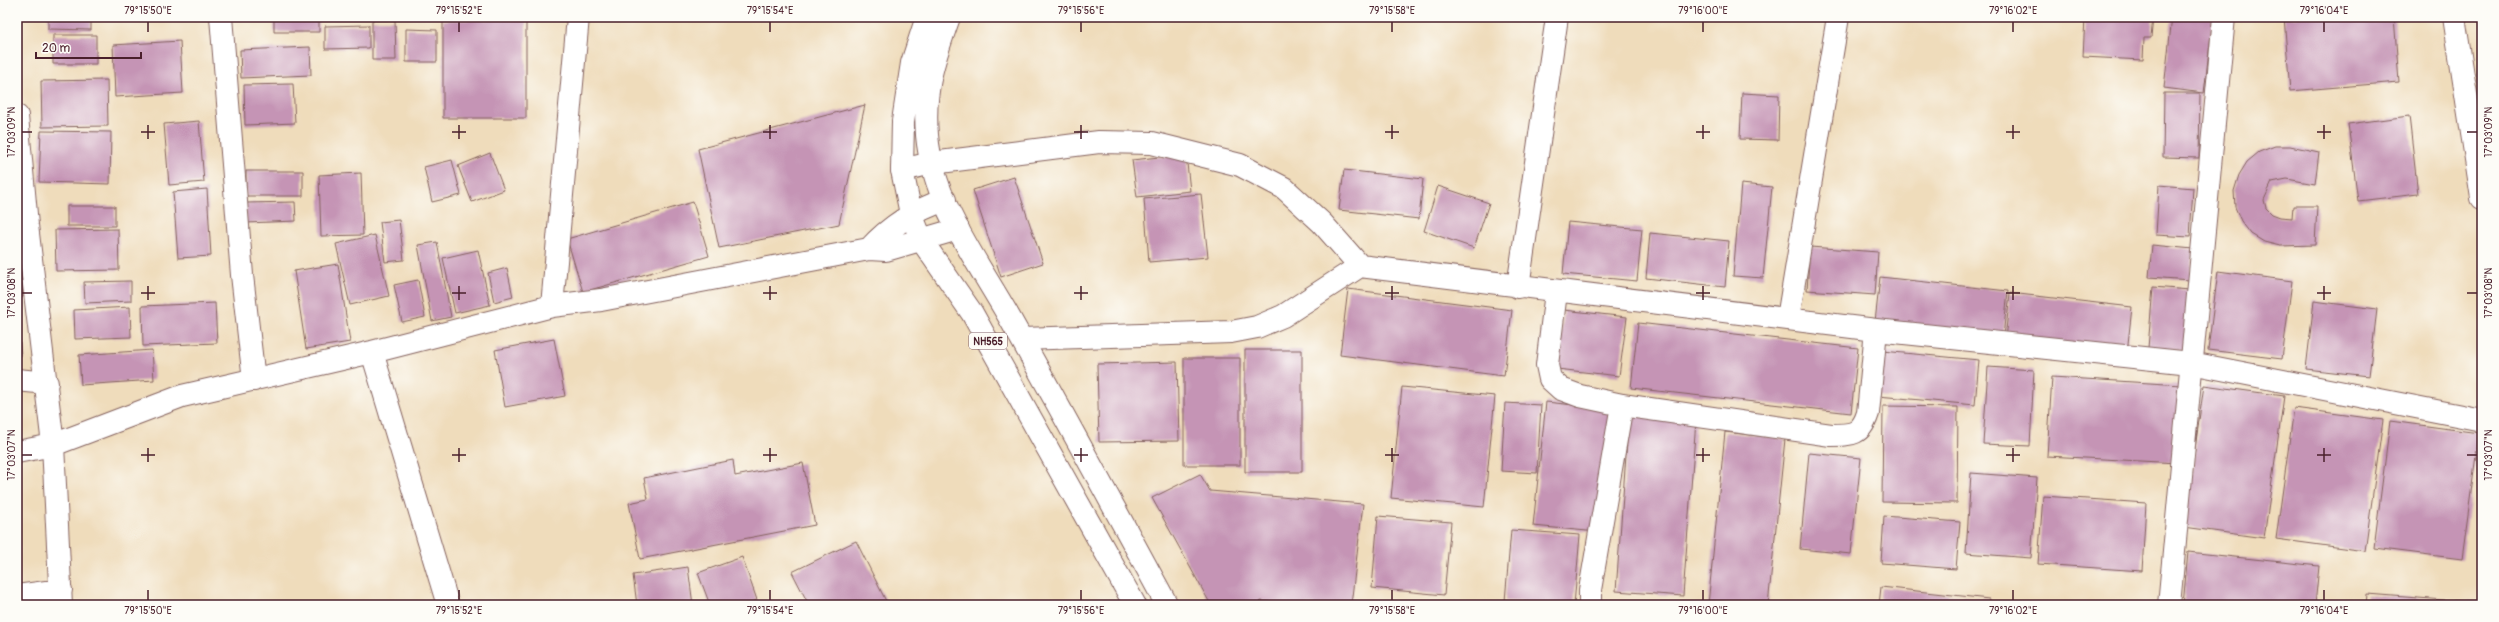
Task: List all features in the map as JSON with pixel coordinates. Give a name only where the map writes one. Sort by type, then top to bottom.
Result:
[{"type":"main road","points":[[221,17],[242,275],[254,380]]},
{"type":"main road","points":[[552,306],[578,17]]},
{"type":"main road","name":"NH565","points":[[927,17],[906,92],[902,170],[910,214],[922,241],[972,313],[1134,605]]},
{"type":"main road","name":"NH565","points":[[949,17],[930,69],[926,115],[927,135],[932,163],[945,200],[958,229],[1022,339],[1167,605]]},
{"type":"main road","points":[[1518,287],[1557,17]]},
{"type":"main road","points":[[1788,318],[1838,17]]},
{"type":"main road","points":[[2169,605],[2224,17]]},
{"type":"main road","points":[[2454,17],[2475,104],[2482,198]]},
{"type":"main road","points":[[17,116],[26,225],[47,383],[53,445],[61,597],[17,596]]},
{"type":"main road","points":[[902,170],[932,163],[1098,142],[1152,143],[1240,165],[1284,188],[1322,223],[1360,266]]},
{"type":"main road","points":[[869,249],[880,236],[910,214],[945,200]]},
{"type":"main road","points":[[17,452],[53,445],[182,396],[372,352],[552,306],[601,300],[869,249],[886,250],[922,241],[958,229]]},
{"type":"main road","points":[[1022,339],[1231,332],[1257,327],[1283,316],[1360,266],[1556,292],[1788,318],[1876,330],[2191,363],[2482,420]]},
{"type":"main road","points":[[1556,292],[1547,365],[1550,379],[1561,389],[1580,396],[1622,405],[1831,435],[1848,435],[1860,430],[1868,413],[1876,330]]},
{"type":"main road","points":[[372,352],[448,605]]},
{"type":"main road","points":[[17,380],[47,383]]},
{"type":"main road","points":[[1590,605],[1590,590],[1622,405]]},
{"type":"building","points":[[48,17],[91,17],[91,30],[48,29]]},
{"type":"building","points":[[274,17],[319,17],[319,32],[274,32]]},
{"type":"building","points":[[2085,17],[2153,17],[2151,38],[2144,38],[2143,60],[2083,57]]},
{"type":"building","points":[[2172,17],[2213,17],[2204,93],[2164,88]]},
{"type":"building","points":[[2284,17],[2394,17],[2399,82],[2290,91]]},
{"type":"building","points":[[372,20],[395,20],[396,60],[372,60]]},
{"type":"building","points":[[443,20],[526,20],[526,118],[443,118]]},
{"type":"building","points":[[369,25],[369,48],[325,49],[325,26]]},
{"type":"building","points":[[406,29],[437,30],[437,62],[406,62]]},
{"type":"building","points":[[53,35],[96,35],[96,64],[53,64]]},
{"type":"building","points":[[180,41],[183,93],[115,97],[113,45]]},
{"type":"building","points":[[310,47],[311,75],[241,78],[240,50]]},
{"type":"building","points":[[107,80],[108,126],[42,127],[41,81]]},
{"type":"building","points":[[293,84],[295,123],[245,125],[244,85]]},
{"type":"building","points":[[1742,93],[1779,95],[1778,140],[1740,139]]},
{"type":"building","points":[[2164,93],[2200,93],[2199,158],[2163,157]]},
{"type":"building","points":[[865,105],[839,224],[719,248],[698,149]]},
{"type":"building","points":[[2409,116],[2418,194],[2358,201],[2348,124]]},
{"type":"building","points":[[199,121],[204,182],[169,185],[164,124]]},
{"type":"building","points":[[41,131],[111,132],[110,184],[39,182]]},
{"type":"building","points":[[2275,146],[2290,146],[2319,152],[2315,184],[2287,179],[2272,182],[2264,200],[2266,208],[2272,214],[2280,217],[2292,218],[2293,206],[2317,206],[2315,245],[2280,246],[2264,242],[2251,234],[2241,221],[2235,207],[2234,191],[2239,175],[2247,162],[2259,152]]},
{"type":"building","points":[[490,153],[504,190],[472,202],[458,166]]},
{"type":"building","points":[[1186,154],[1190,191],[1137,197],[1132,160]]},
{"type":"building","points":[[452,160],[461,195],[432,202],[424,167]]},
{"type":"building","points":[[1344,170],[1423,179],[1419,219],[1339,210]]},
{"type":"building","points":[[246,171],[303,171],[303,196],[246,196]]},
{"type":"building","points":[[361,173],[363,235],[321,236],[319,175]]},
{"type":"building","points":[[1014,177],[1043,263],[1001,277],[973,190]]},
{"type":"building","points":[[1741,184],[1772,187],[1763,278],[1733,276]]},
{"type":"building","points":[[2159,185],[2193,188],[2190,237],[2156,235]]},
{"type":"building","points":[[1438,186],[1489,203],[1474,248],[1424,231]]},
{"type":"building","points":[[207,189],[211,256],[178,258],[173,192]]},
{"type":"building","points":[[1201,194],[1208,257],[1149,262],[1144,199]]},
{"type":"building","points":[[295,202],[296,221],[246,223],[246,203]]},
{"type":"building","points":[[693,202],[709,256],[583,292],[567,239]]},
{"type":"building","points":[[67,206],[115,206],[115,226],[67,226]]},
{"type":"building","points":[[399,220],[404,260],[385,262],[380,222]]},
{"type":"building","points":[[1568,222],[1642,229],[1637,281],[1563,274]]},
{"type":"building","points":[[118,229],[119,270],[56,271],[55,230]]},
{"type":"building","points":[[1650,233],[1729,241],[1725,287],[1646,278]]},
{"type":"building","points":[[375,235],[389,296],[350,305],[336,244]]},
{"type":"building","points":[[437,242],[451,317],[432,321],[418,245]]},
{"type":"building","points":[[2152,245],[2193,249],[2190,280],[2149,277]]},
{"type":"building","points":[[1810,247],[1878,252],[1875,295],[1807,290]]},
{"type":"building","points":[[478,250],[490,305],[455,313],[443,258]]},
{"type":"building","points":[[338,264],[350,342],[306,349],[294,271]]},
{"type":"building","points":[[507,268],[513,297],[494,302],[488,273]]},
{"type":"building","points":[[2218,271],[2292,281],[2282,359],[2208,350]]},
{"type":"building","points":[[17,274],[21,274],[23,297],[17,297]]},
{"type":"building","points":[[1880,277],[2008,291],[2003,337],[1875,322]]},
{"type":"building","points":[[418,280],[425,317],[402,322],[394,285]]},
{"type":"building","points":[[131,281],[131,301],[85,303],[84,282]]},
{"type":"building","points":[[2153,287],[2190,290],[2185,351],[2148,348]]},
{"type":"building","points":[[1348,289],[1512,310],[1504,376],[1340,355]]},
{"type":"building","points":[[2010,293],[2132,307],[2127,353],[2005,339]]},
{"type":"building","points":[[2314,301],[2377,309],[2369,376],[2306,369]]},
{"type":"building","points":[[17,303],[21,356],[17,356]]},
{"type":"building","points":[[215,303],[217,343],[143,346],[142,306]]},
{"type":"building","points":[[130,307],[131,337],[75,339],[74,310]]},
{"type":"building","points":[[1564,310],[1627,317],[1619,376],[1557,369]]},
{"type":"building","points":[[1638,323],[1858,348],[1851,413],[1631,388]]},
{"type":"building","points":[[554,339],[565,396],[505,407],[495,350]]},
{"type":"building","points":[[152,350],[154,380],[81,385],[79,355]]},
{"type":"building","points":[[1245,350],[1302,350],[1302,472],[1245,472]]},
{"type":"building","points":[[1882,351],[1979,360],[1975,405],[1878,396]]},
{"type":"building","points":[[1184,358],[1240,358],[1240,465],[1184,465]]},
{"type":"building","points":[[1177,362],[1179,441],[1099,442],[1097,364]]},
{"type":"building","points":[[1988,367],[2034,370],[2030,446],[1983,444]]},
{"type":"building","points":[[2052,377],[2182,385],[2178,463],[2047,456]]},
{"type":"building","points":[[2204,385],[2284,396],[2264,538],[2184,527]]},
{"type":"building","points":[[1402,387],[1495,396],[1484,507],[1391,498]]},
{"type":"building","points":[[1546,402],[1611,409],[1598,532],[1533,526]]},
{"type":"building","points":[[1505,403],[1541,405],[1537,473],[1501,471]]},
{"type":"building","points":[[1883,406],[1958,407],[1957,503],[1882,502]]},
{"type":"building","points":[[2294,408],[2383,420],[2365,551],[2276,539]]},
{"type":"building","points":[[1629,414],[1696,420],[1683,596],[1616,591]]},
{"type":"building","points":[[2390,421],[2479,433],[2462,559],[2374,548]]},
{"type":"building","points":[[1725,432],[1785,439],[1768,605],[1708,605]]},
{"type":"building","points":[[1809,453],[1861,458],[1851,554],[1800,549]]},
{"type":"building","points":[[733,460],[735,476],[803,463],[815,525],[640,559],[629,503],[648,499],[644,478]]},
{"type":"building","points":[[1971,473],[2037,478],[2031,558],[1966,553]]},
{"type":"building","points":[[1200,474],[1210,491],[1363,504],[1351,605],[1295,605],[1260,601],[1262,605],[1211,605],[1152,498]]},
{"type":"building","points":[[2043,496],[2146,503],[2142,571],[2038,564]]},
{"type":"building","points":[[1378,516],[1451,522],[1444,595],[1372,588]]},
{"type":"building","points":[[1884,516],[1960,522],[1956,569],[1881,563]]},
{"type":"building","points":[[1511,530],[1580,535],[1574,605],[1505,601]]},
{"type":"building","points":[[856,541],[888,605],[809,605],[792,572]]},
{"type":"building","points":[[2188,552],[2319,566],[2315,605],[2183,605]]},
{"type":"building","points":[[742,557],[757,600],[744,605],[710,605],[698,573]]},
{"type":"building","points":[[688,567],[693,605],[637,605],[633,575]]},
{"type":"building","points":[[1881,587],[1989,599],[1988,605],[1879,605]]},
{"type":"building","points":[[2367,594],[2482,603],[2482,605],[2366,605]]}]
